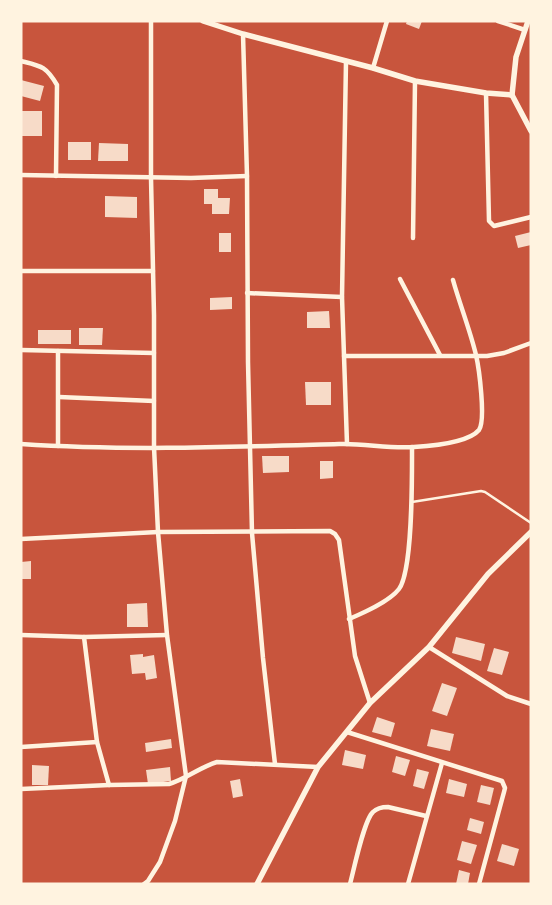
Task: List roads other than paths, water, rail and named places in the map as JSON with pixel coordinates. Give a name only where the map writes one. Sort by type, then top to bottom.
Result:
[{"type":"street","points":[[144,884],[160,862],[181,800],[186,776],[167,634],[158,532],[154,447],[153,270],[150,178],[151,21]]},
{"type":"street","points":[[203,21],[243,34],[346,60],[414,82],[486,93],[512,94]]},
{"type":"street","points":[[373,68],[388,21]]},
{"type":"street","points":[[498,21],[525,30]]},
{"type":"street","points":[[528,21],[516,57],[512,94],[531,131]]},
{"type":"street","points":[[243,34],[252,533],[275,764]]},
{"type":"street","points":[[346,60],[342,297],[347,444]]},
{"type":"street","points":[[21,61],[45,69],[50,73],[57,85],[56,176]]},
{"type":"street","points":[[413,238],[414,82]]},
{"type":"street","points":[[486,93],[489,221],[494,226],[531,217]]},
{"type":"street","points":[[21,175],[150,178],[247,176]]},
{"type":"street","points":[[21,271],[153,270]]},
{"type":"street","points":[[400,278],[440,355]]},
{"type":"street","points":[[21,444],[154,447],[347,444],[412,447],[453,442],[474,434],[480,427],[483,413],[476,356],[453,280]]},
{"type":"street","points":[[247,293],[342,297]]},
{"type":"street","points":[[344,356],[495,355],[531,343]]},
{"type":"street","points":[[21,350],[154,353]]},
{"type":"street","points":[[58,351],[58,446]]},
{"type":"street","points":[[59,397],[154,401]]},
{"type":"street","points":[[349,619],[364,613],[392,596],[402,583],[406,567],[412,502],[412,447]]},
{"type":"street","points":[[21,540],[158,532],[252,533],[330,531],[335,534],[340,546],[349,619],[358,670],[370,703]]},
{"type":"street","points":[[257,884],[318,766],[370,703],[429,648],[488,574],[531,532]]},
{"type":"street","points":[[21,635],[84,637],[167,634]]},
{"type":"street","points":[[84,637],[97,742],[109,785]]},
{"type":"street","points":[[429,648],[507,696],[531,704]]},
{"type":"street","points":[[347,732],[498,779],[504,784],[504,792],[479,884]]},
{"type":"street","points":[[21,747],[97,742]]},
{"type":"street","points":[[21,789],[161,785],[176,782],[204,766],[217,762],[318,766]]},
{"type":"street","points":[[408,884],[442,763]]},
{"type":"street","points":[[350,884],[368,820],[374,810],[388,807],[426,816]]},
{"type":"lane","points":[[412,502],[481,491],[531,523]]}]
